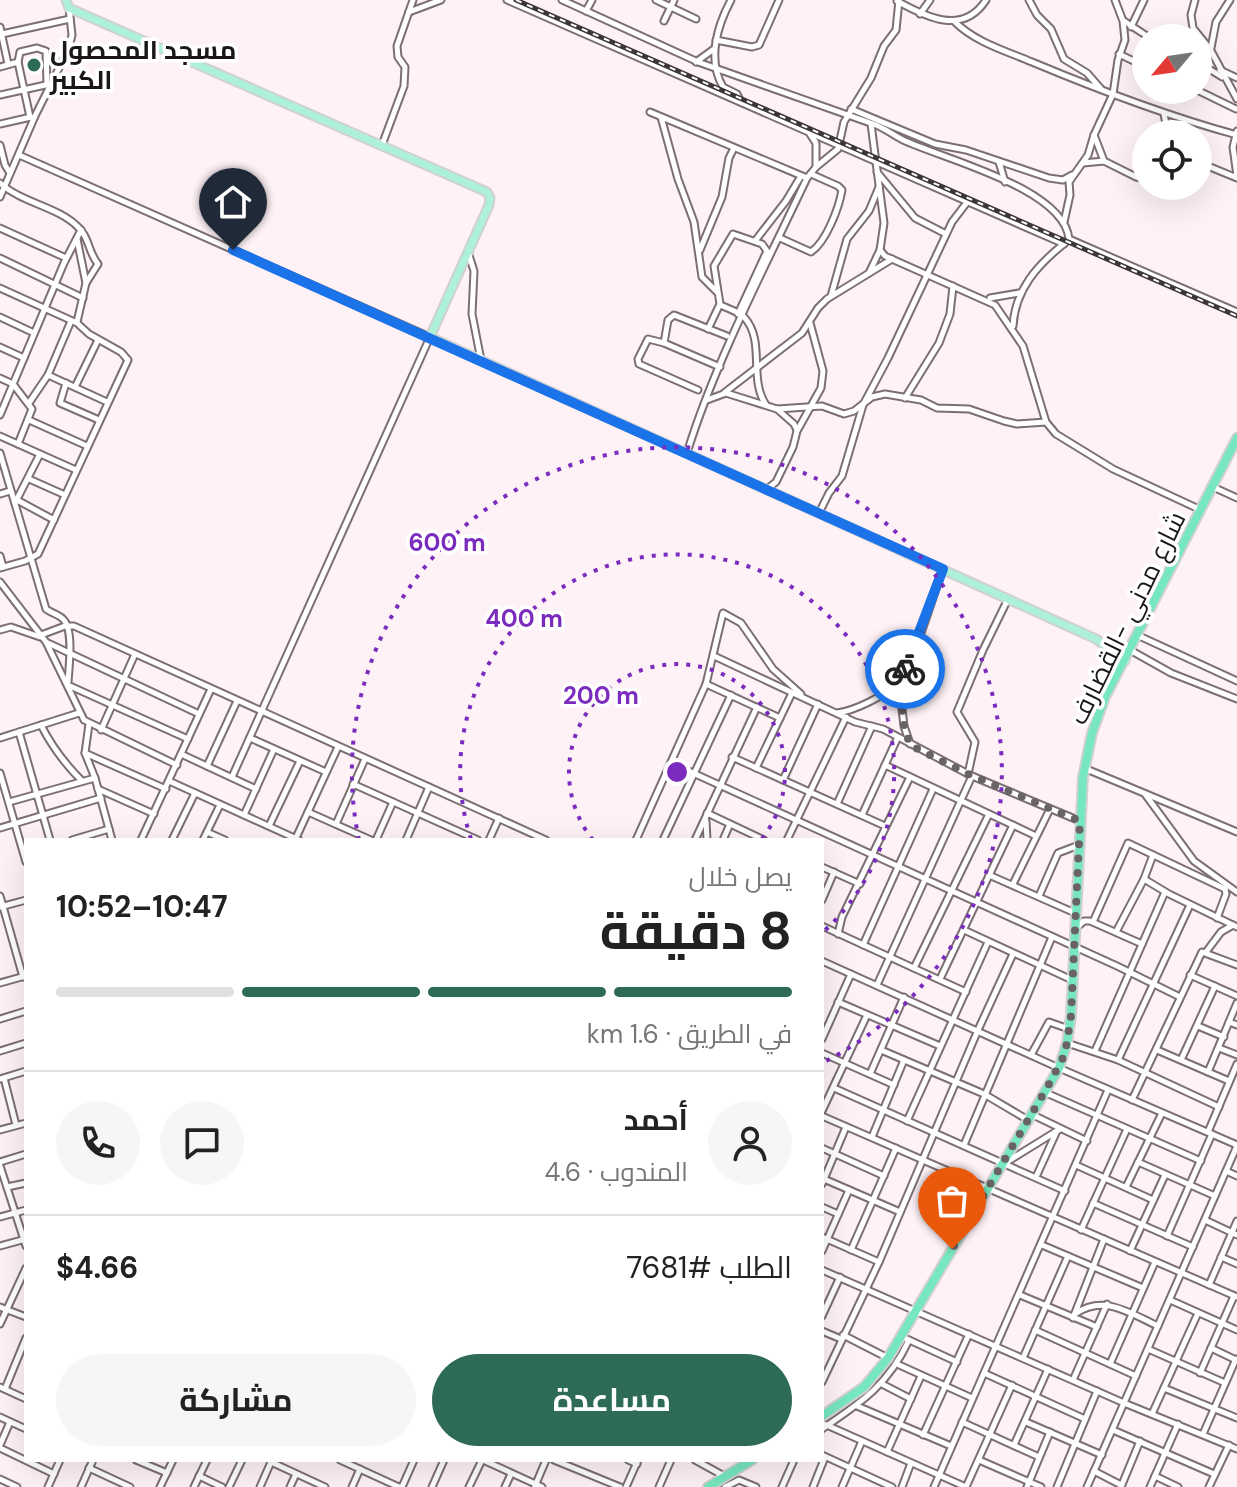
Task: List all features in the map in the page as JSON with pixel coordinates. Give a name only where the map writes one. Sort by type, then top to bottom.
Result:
[{"type":"highway","name":"شارع مدني -القضارف","points":[[824,1415],[864,1387],[905,1338],[917,1310],[1059,1068],[1069,1029],[1084,768],[1095,723],[1237,438]]},
{"type":"highway","points":[[708,1487],[725,1482],[750,1462]]},
{"type":"main road","points":[[67,4],[478,186],[489,194],[489,205],[430,337],[1096,639],[1125,661]]},
{"type":"street","points":[[382,145],[404,86],[405,67],[398,57],[397,46],[413,0]]},
{"type":"street","points":[[408,12],[441,0]]},
{"type":"street","points":[[507,0],[968,201],[1237,312]]},
{"type":"street","points":[[562,0],[696,62],[850,112],[935,144],[953,146],[1056,180],[1073,174]]},
{"type":"street","points":[[586,11],[592,0]]},
{"type":"street","points":[[656,0],[696,19]]},
{"type":"street","points":[[664,21],[674,0]]},
{"type":"street","points":[[731,0],[716,40],[715,69],[723,87],[737,94],[741,102]]},
{"type":"street","points":[[716,40],[752,47],[759,45],[779,0]]},
{"type":"street","points":[[920,14],[930,0]]},
{"type":"street","points":[[955,22],[972,15],[986,0]]},
{"type":"street","points":[[1029,0],[1037,15],[1051,29],[1064,59],[1087,73],[1102,90]]},
{"type":"street","points":[[1066,242],[1064,223],[1070,195],[1069,182],[1082,164],[1113,94],[1119,54],[1125,40],[1123,21],[1115,0]]},
{"type":"street","points":[[1123,21],[1131,27],[1144,0]]},
{"type":"street","points":[[1192,24],[1195,0]]},
{"type":"street","points":[[1212,40],[1216,22],[1230,0]]},
{"type":"street","points":[[755,241],[807,176],[837,150],[841,128],[871,78],[884,46],[896,30],[898,1],[920,14],[955,22],[973,36],[1102,90],[1185,120]]},
{"type":"street","points":[[0,197],[1,183],[10,174],[19,155],[32,116],[71,45],[67,4]]},
{"type":"street","points":[[8,64],[1,30],[70,19]]},
{"type":"street","points":[[32,116],[18,62],[22,51],[44,49],[49,84]]},
{"type":"street","points":[[696,62],[715,49]]},
{"type":"street","points":[[1119,54],[1132,59]]},
{"type":"street","points":[[1212,54],[1237,99]]},
{"type":"street","points":[[0,67],[18,62]]},
{"type":"street","points":[[1219,70],[1237,78]]},
{"type":"street","points":[[1212,71],[1226,80]]},
{"type":"street","points":[[0,95],[49,84]]},
{"type":"street","points":[[1233,93],[1237,115]]},
{"type":"street","points":[[1212,97],[1236,109]]},
{"type":"street","points":[[650,112],[842,190],[816,249],[811,252],[780,238]]},
{"type":"street","points":[[850,112],[903,140],[1042,200],[1064,223]]},
{"type":"street","points":[[1164,114],[1166,120]]},
{"type":"street","points":[[0,124],[32,116]]},
{"type":"street","points":[[661,117],[694,222],[702,277],[718,292]]},
{"type":"street","points":[[869,274],[880,250],[884,212],[871,124]]},
{"type":"street","points":[[1212,127],[1237,134],[1233,147],[1237,177],[1212,167]]},
{"type":"street","points":[[809,132],[816,143],[816,167]]},
{"type":"street","points":[[1094,135],[1104,161]]},
{"type":"street","points":[[0,145],[10,174]]},
{"type":"street","points":[[699,255],[722,197],[729,158],[734,148]]},
{"type":"street","points":[[19,155],[430,337],[232,777]]},
{"type":"street","points":[[999,161],[1005,182]]},
{"type":"street","points":[[1082,164],[1104,161],[1132,175]]},
{"type":"street","points":[[876,171],[915,218],[946,234]]},
{"type":"street","points":[[741,315],[807,176]]},
{"type":"street","points":[[1,183],[74,223],[98,264],[86,283]]},
{"type":"street","points":[[830,297],[847,239],[869,211],[879,186]]},
{"type":"street","points":[[819,513],[842,476],[863,405],[946,234],[968,201]]},
{"type":"street","points":[[0,228],[66,258]]},
{"type":"street","points":[[0,415],[79,233]]},
{"type":"street","points":[[29,403],[48,375],[83,298],[86,283],[79,233]]},
{"type":"street","points":[[687,453],[693,429],[766,255],[765,247],[735,234],[730,236],[713,268],[720,305],[708,329]]},
{"type":"street","points":[[1013,327],[1019,293],[1047,257],[1066,242]]},
{"type":"street","points":[[880,250],[893,259],[995,305],[1013,327],[1023,346],[1046,422],[1056,434],[1097,460],[1201,510]]},
{"type":"street","points":[[468,252],[474,271],[472,314],[481,360]]},
{"type":"street","points":[[0,258],[83,298]]},
{"type":"street","points":[[706,400],[735,386],[755,367],[789,344],[830,297],[893,259]]},
{"type":"street","points":[[905,398],[939,343],[950,314],[953,286]]},
{"type":"street","points":[[0,288],[74,322],[121,352],[128,360],[37,556],[1,567],[0,556]]},
{"type":"street","points":[[985,298],[1019,293]]},
{"type":"street","points":[[720,305],[741,315],[756,348],[759,391],[766,405]]},
{"type":"street","points":[[664,343],[666,326],[672,315],[727,336]]},
{"type":"street","points":[[0,317],[34,333]]},
{"type":"street","points":[[767,489],[779,478],[797,431],[813,406],[824,379],[821,359],[810,330],[811,322]]},
{"type":"street","points":[[698,390],[638,363],[648,339],[720,367]]},
{"type":"street","points":[[75,387],[98,340]]},
{"type":"street","points":[[0,347],[24,358]]},
{"type":"street","points":[[48,375],[107,402]]},
{"type":"street","points":[[0,378],[13,384],[32,409],[18,444]]},
{"type":"street","points":[[66,383],[60,403],[99,420]]},
{"type":"street","points":[[723,393],[777,409],[794,424],[797,431]]},
{"type":"street","points":[[777,409],[813,406],[844,414],[880,394],[921,400],[937,408],[969,409],[1017,424],[1046,422]]},
{"type":"street","points":[[29,420],[87,446]]},
{"type":"street","points":[[0,436],[76,470]]},
{"type":"street","points":[[0,453],[46,609],[62,618],[67,625],[69,684]]},
{"type":"street","points":[[16,502],[40,454]]},
{"type":"street","points":[[29,479],[65,495]]},
{"type":"street","points":[[1212,486],[1237,498]]},
{"type":"street","points":[[0,494],[10,491]]},
{"type":"street","points":[[16,502],[54,520]]},
{"type":"street","points":[[836,713],[858,709],[899,682],[911,658],[943,569]]},
{"type":"street","points":[[0,582],[46,642],[69,684],[79,713],[89,724],[177,765]]},
{"type":"street","points":[[877,985],[970,775],[975,742],[957,712],[1008,599]]},
{"type":"street","points":[[637,838],[706,684],[723,613],[741,623],[773,669],[807,699]]},
{"type":"street","points":[[41,635],[67,625],[74,626],[542,838]]},
{"type":"street","points":[[0,630],[9,626],[36,634],[70,654],[199,714]]},
{"type":"street","points":[[1137,635],[1237,681]]},
{"type":"street","points":[[1130,650],[1171,673],[1237,699]]},
{"type":"street","points":[[101,730],[135,654]]},
{"type":"street","points":[[714,656],[836,713],[886,731],[970,775],[1080,821]]},
{"type":"street","points":[[899,682],[904,726],[910,745]]},
{"type":"street","points":[[69,684],[188,739]]},
{"type":"street","points":[[706,684],[780,718]]},
{"type":"street","points":[[142,838],[211,689]]},
{"type":"street","points":[[756,768],[792,693]]},
{"type":"street","points":[[664,838],[731,695]]},
{"type":"street","points":[[207,766],[237,701]]},
{"type":"street","points":[[783,780],[818,704]]},
{"type":"street","points":[[696,838],[757,707]]},
{"type":"street","points":[[0,738],[79,713]]},
{"type":"street","points":[[788,838],[846,717]]},
{"type":"street","points":[[89,724],[85,753],[111,838]]},
{"type":"street","points":[[41,725],[57,755],[83,782]]},
{"type":"street","points":[[837,804],[872,726]]},
{"type":"street","points":[[19,732],[50,838]]},
{"type":"street","points":[[250,738],[326,772]]},
{"type":"street","points":[[862,815],[897,739]]},
{"type":"street","points":[[298,838],[338,747]]},
{"type":"street","points":[[244,815],[274,749]]},
{"type":"street","points":[[85,753],[166,789]]},
{"type":"street","points":[[181,754],[256,789]]},
{"type":"street","points":[[732,757],[885,826]]},
{"type":"street","points":[[336,824],[365,759]]},
{"type":"street","points":[[269,826],[300,761]]},
{"type":"street","points":[[671,763],[1180,997]]},
{"type":"street","points":[[885,765],[1036,836]]},
{"type":"street","points":[[1084,768],[1234,831],[1237,840]]},
{"type":"street","points":[[0,773],[24,855]]},
{"type":"street","points":[[838,934],[842,917],[910,777]]},
{"type":"street","points":[[9,802],[95,778]]},
{"type":"street","points":[[169,781],[293,838]]},
{"type":"street","points":[[353,784],[474,838]]},
{"type":"street","points":[[408,838],[429,787]]},
{"type":"street","points":[[98,789],[154,814]]},
{"type":"street","points":[[863,945],[933,789]]},
{"type":"street","points":[[1142,790],[1191,857],[1237,892]]},
{"type":"street","points":[[173,838],[195,793]]},
{"type":"street","points":[[0,828],[101,798]]},
{"type":"street","points":[[374,838],[393,802]]},
{"type":"street","points":[[204,838],[220,804]]},
{"type":"street","points":[[1013,884],[1050,809]]},
{"type":"street","points":[[308,812],[368,838]]},
{"type":"street","points":[[706,814],[757,838]]},
{"type":"street","points":[[706,814],[707,838]]},
{"type":"street","points":[[914,968],[989,814]]},
{"type":"street","points":[[490,838],[499,818]]},
{"type":"street","points":[[724,838],[730,824]]},
{"type":"street","points":[[940,979],[1013,825]]},
{"type":"street","points":[[79,838],[109,829]]},
{"type":"street","points":[[523,838],[527,831]]},
{"type":"street","points":[[207,832],[220,838]]},
{"type":"street","points":[[1093,922],[1128,844],[1225,889]]},
{"type":"street","points":[[1039,896],[1058,853],[1079,845]]},
{"type":"street","points":[[1116,932],[1153,855]]},
{"type":"street","points":[[824,868],[860,884]]},
{"type":"street","points":[[824,895],[834,872]]},
{"type":"street","points":[[989,875],[1076,913]]},
{"type":"street","points":[[1214,876],[1225,889],[1226,896],[1217,918]]},
{"type":"street","points":[[1144,879],[1235,926]]},
{"type":"street","points":[[1095,1051],[1165,892]]},
{"type":"street","points":[[0,896],[24,973]]},
{"type":"street","points":[[2,907],[24,901]]},
{"type":"street","points":[[1118,1060],[1190,905]]},
{"type":"street","points":[[1076,928],[1085,920],[1142,944]]},
{"type":"street","points":[[1132,1100],[1201,953],[1206,952],[1221,932],[1235,926]]},
{"type":"street","points":[[824,927],[966,992]]},
{"type":"street","points":[[964,930],[1072,980]]},
{"type":"street","points":[[964,1145],[1052,937]]},
{"type":"street","points":[[907,1121],[988,942]]},
{"type":"street","points":[[1206,952],[1237,965]]},
{"type":"street","points":[[824,1378],[879,1262],[1013,954]]},
{"type":"street","points":[[824,963],[1235,1145]]},
{"type":"street","points":[[825,1025],[851,974]]},
{"type":"street","points":[[1190,975],[1237,996]]},
{"type":"street","points":[[0,983],[24,976]]},
{"type":"street","points":[[1181,1060],[1215,986]]},
{"type":"street","points":[[870,1074],[904,997]]},
{"type":"street","points":[[838,1002],[940,1046]]},
{"type":"street","points":[[1208,1072],[1237,1003]]},
{"type":"street","points":[[0,1019],[24,1012]]},
{"type":"street","points":[[824,1110],[867,1015]]},
{"type":"street","points":[[1031,1055],[1049,1022],[1069,1029]]},
{"type":"street","points":[[1229,1022],[1237,1025]]},
{"type":"street","points":[[1198,1026],[1224,1037]]},
{"type":"street","points":[[1067,1043],[1118,1060],[1219,1107]]},
{"type":"street","points":[[0,1051],[24,1044]]},
{"type":"street","points":[[1219,1048],[1237,1055]]},
{"type":"street","points":[[881,1050],[1087,1141]]},
{"type":"street","points":[[1157,1050],[1229,1081]]},
{"type":"street","points":[[824,1054],[894,1085]]},
{"type":"street","points":[[872,1137],[904,1060]]},
{"type":"street","points":[[1167,1236],[1201,1161],[1237,1064]]},
{"type":"street","points":[[16,1125],[2,1079],[24,1072]]},
{"type":"street","points":[[834,1088],[1065,1191]]},
{"type":"street","points":[[934,1487],[1108,1090]]},
{"type":"street","points":[[1044,1092],[1201,1161]]},
{"type":"street","points":[[1126,1187],[1162,1113]]},
{"type":"street","points":[[824,1115],[1236,1296],[1200,1373]]},
{"type":"street","points":[[0,1130],[24,1123]]},
{"type":"street","points":[[824,1178],[846,1127]]},
{"type":"street","points":[[1081,1230],[1127,1129]]},
{"type":"street","points":[[1003,1163],[1058,1130]]},
{"type":"street","points":[[1036,1177],[1058,1130]]},
{"type":"street","points":[[1087,1487],[1226,1171],[1237,1133]]},
{"type":"street","points":[[851,1250],[896,1148]]},
{"type":"street","points":[[824,1149],[884,1176]]},
{"type":"street","points":[[0,1246],[24,1243],[0,1164],[24,1155]]},
{"type":"street","points":[[1138,1162],[1215,1196]]},
{"type":"street","points":[[1076,1165],[1153,1200]]},
{"type":"street","points":[[1226,1171],[1237,1176]]},
{"type":"street","points":[[1130,1251],[1165,1175]]},
{"type":"street","points":[[824,1181],[900,1212]]},
{"type":"street","points":[[7,1187],[24,1183]]},
{"type":"street","points":[[849,1190],[825,1238],[879,1262]]},
{"type":"street","points":[[1093,1203],[1193,1247]]},
{"type":"street","points":[[824,1208],[838,1214]]},
{"type":"street","points":[[0,1217],[24,1211]]},
{"type":"street","points":[[1205,1220],[1234,1234]]},
{"type":"street","points":[[1209,1285],[1234,1234],[1237,1221]]},
{"type":"street","points":[[1074,1316],[1104,1239]]},
{"type":"street","points":[[1042,1245],[1143,1288]]},
{"type":"street","points":[[1023,1358],[1068,1256]]},
{"type":"street","points":[[1221,1257],[1237,1264]]},
{"type":"street","points":[[1110,1364],[1155,1262]]},
{"type":"street","points":[[824,1271],[1124,1403],[1237,1449]]},
{"type":"street","points":[[825,1303],[840,1277]]},
{"type":"street","points":[[0,1324],[3,1308],[23,1285]]},
{"type":"street","points":[[1020,1295],[1097,1327]]},
{"type":"street","points":[[1170,1300],[1237,1330]]},
{"type":"street","points":[[1074,1316],[1090,1305],[1107,1304],[1158,1326]]},
{"type":"street","points":[[1072,1380],[1107,1304]]},
{"type":"street","points":[[3,1308],[24,1316]]},
{"type":"street","points":[[1152,1414],[1198,1313]]},
{"type":"street","points":[[1035,1330],[1136,1376]]},
{"type":"street","points":[[824,1332],[888,1358]]},
{"type":"street","points":[[923,1435],[969,1334]]},
{"type":"street","points":[[824,1425],[857,1406],[882,1384],[897,1364],[905,1338],[957,1362]]},
{"type":"street","points":[[24,1342],[3,1388],[24,1398]]},
{"type":"street","points":[[1203,1434],[1236,1360],[1211,1348]]},
{"type":"street","points":[[1148,1349],[1225,1383]]},
{"type":"street","points":[[897,1364],[973,1398]]},
{"type":"street","points":[[1014,1445],[1048,1368]]},
{"type":"street","points":[[984,1373],[1085,1419]]},
{"type":"street","points":[[887,1452],[921,1376]]},
{"type":"street","points":[[882,1384],[911,1399]]},
{"type":"street","points":[[824,1425],[966,1487],[1012,1385]]},
{"type":"street","points":[[1164,1388],[1237,1418]]},
{"type":"street","points":[[1057,1487],[1097,1391]]},
{"type":"street","points":[[857,1406],[951,1446]]},
{"type":"street","points":[[0,1417],[24,1428]]},
{"type":"street","points":[[10,1422],[0,1447],[24,1459]]},
{"type":"street","points":[[962,1422],[1039,1457]]},
{"type":"street","points":[[1026,1422],[1102,1455]]},
{"type":"street","points":[[1150,1487],[1178,1424]]},
{"type":"street","points":[[1113,1430],[1214,1474]]},
{"type":"street","points":[[1028,1484],[1050,1432]]},
{"type":"street","points":[[842,1487],[862,1441]]},
{"type":"street","points":[[1094,1471],[1121,1486],[1140,1441]]},
{"type":"street","points":[[1209,1487],[1229,1445]]},
{"type":"street","points":[[824,1456],[892,1487]]},
{"type":"street","points":[[979,1460],[1028,1484],[1041,1487]]},
{"type":"street","points":[[30,1462],[54,1474]]},
{"type":"street","points":[[48,1487],[59,1462]]},
{"type":"street","points":[[81,1487],[90,1462]]},
{"type":"street","points":[[141,1462],[167,1473]]},
{"type":"street","points":[[160,1487],[172,1462]]},
{"type":"street","points":[[194,1487],[205,1462]]},
{"type":"street","points":[[229,1487],[241,1462]]},
{"type":"street","points":[[260,1487],[271,1462]]},
{"type":"street","points":[[273,1462],[325,1487]]},
{"type":"street","points":[[344,1462],[386,1484],[401,1487],[413,1462]]},
{"type":"street","points":[[432,1487],[443,1462]]},
{"type":"street","points":[[469,1487],[481,1462]]},
{"type":"street","points":[[486,1462],[537,1486],[545,1462]]},
{"type":"street","points":[[559,1462],[623,1487],[638,1462]]},
{"type":"street","points":[[571,1467],[574,1462]]},
{"type":"street","points":[[659,1487],[670,1462]]},
{"type":"street","points":[[699,1462],[725,1482],[739,1480],[756,1487]]},
{"type":"street","points":[[782,1487],[793,1462]]},
{"type":"street","points":[[813,1487],[822,1462]]},
{"type":"street","points":[[902,1487],[911,1463]]},
{"type":"street","points":[[89,1468],[130,1487]]},
{"type":"street","points":[[352,1487],[360,1469]]},
{"type":"street","points":[[290,1487],[296,1474]]},
{"type":"street","points":[[505,1487],[511,1474]]},
{"type":"street","points":[[199,1476],[222,1487]]},
{"type":"street","points":[[1155,1476],[1178,1487]]},
{"type":"street","points":[[594,1487],[598,1478]]},
{"type":"street","points":[[0,1479],[17,1487]]},
{"type":"railway","points":[[516,0],[1237,316]]},
{"type":"way so far","points":[[905,669],[899,682],[904,726],[910,745],[968,774],[1080,821],[1071,1016],[1065,1054],[952,1249]]},
{"type":"place","name":"مسجد المحصول الكبير","points":[[34,65]]},
{"type":"route","points":[[233,250],[943,569],[905,669]]}]
